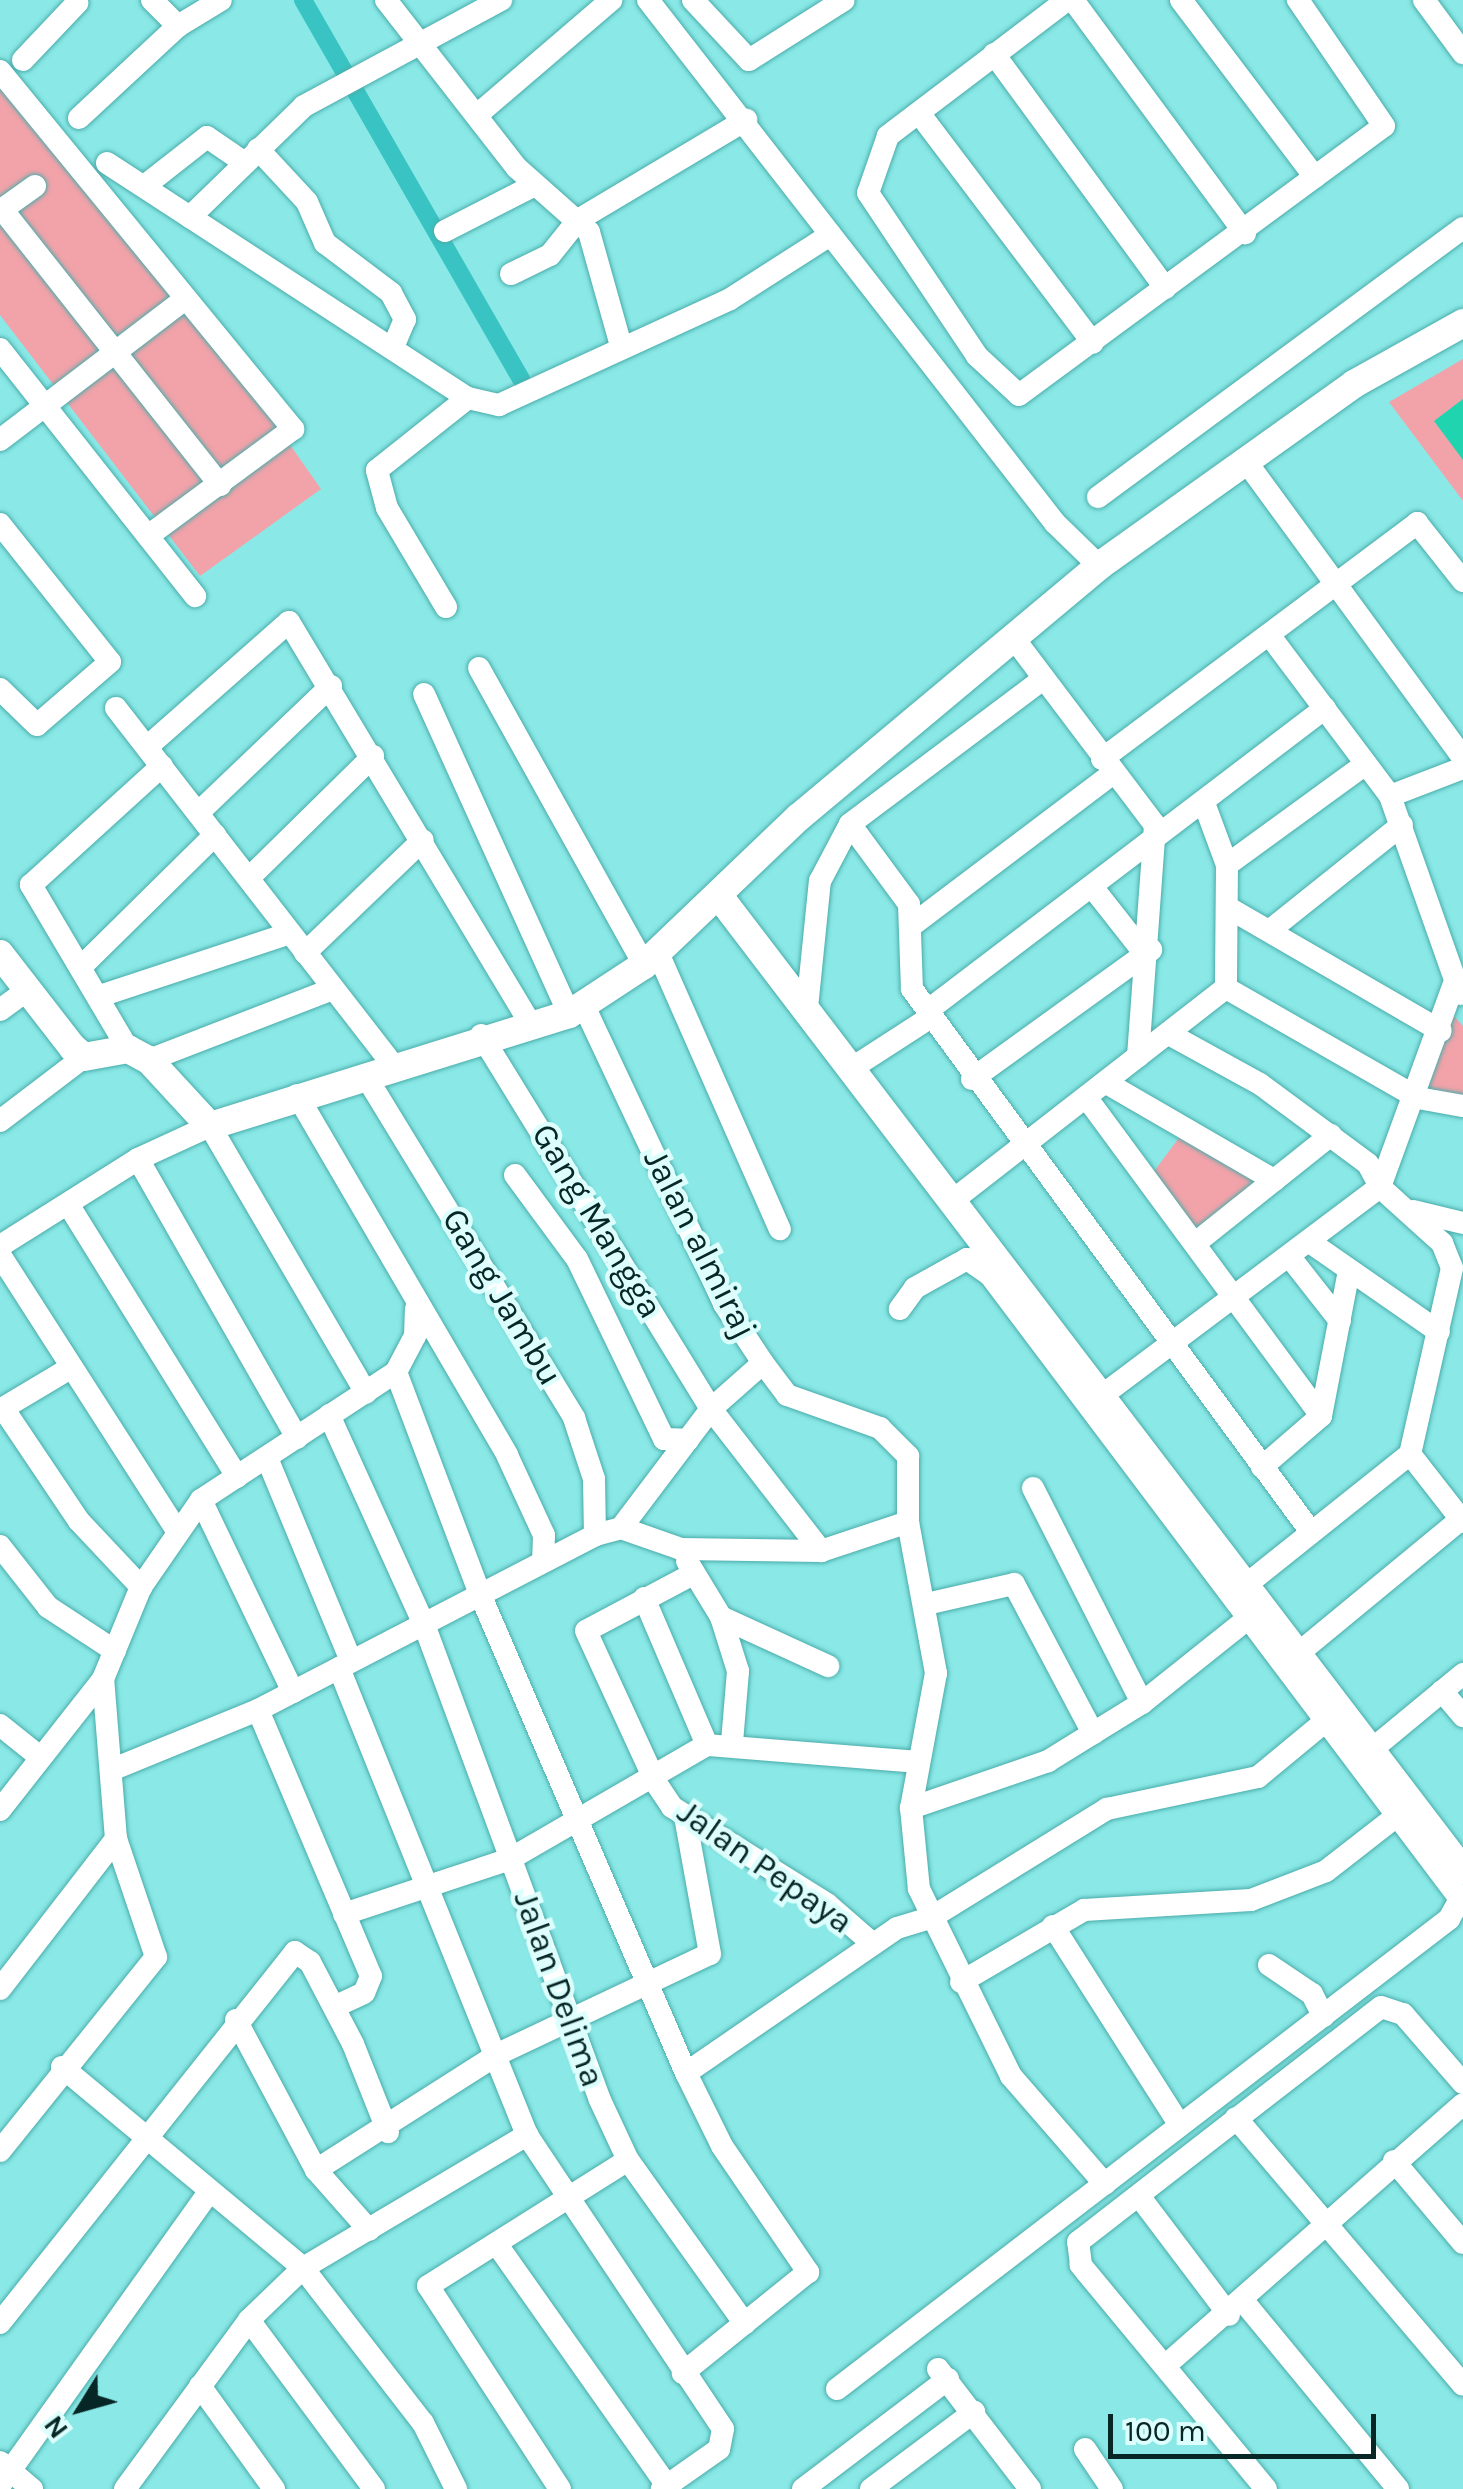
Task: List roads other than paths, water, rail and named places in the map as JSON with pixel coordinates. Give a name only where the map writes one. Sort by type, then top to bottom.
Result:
[{"type":"street","points":[[152,0],[178,26]]},
{"type":"street","points":[[80,118],[178,26],[221,0]]},
{"type":"street","points":[[386,0],[533,186],[578,220],[596,247],[621,346]]},
{"type":"street","points":[[190,217],[252,156],[344,83],[501,0]]},
{"type":"street","points":[[477,115],[611,0]]},
{"type":"street","points":[[648,0],[746,120],[830,236],[1055,524],[1099,566]]},
{"type":"street","points":[[693,0],[748,60],[839,2]]},
{"type":"street","points":[[1244,233],[1070,0],[888,136],[870,182],[872,207],[1009,393],[1029,392],[1244,233],[1385,122],[1298,0]]},
{"type":"street","points":[[1181,0],[1316,177]]},
{"type":"street","points":[[1424,0],[1463,53]]},
{"type":"street","points":[[23,60],[78,1]]},
{"type":"street","points":[[994,54],[1166,288]]},
{"type":"street","points":[[0,71],[80,158],[184,299],[293,428],[148,536]]},
{"type":"street","points":[[919,114],[1094,343]]},
{"type":"street","points":[[510,274],[550,255],[578,220],[746,120]]},
{"type":"street","points":[[147,184],[207,137],[252,156],[308,202],[325,243],[391,293],[405,319],[394,344]]},
{"type":"street","points":[[107,163],[147,184],[190,217],[394,344],[468,398],[514,400],[621,346],[730,299],[830,236]]},
{"type":"street","points":[[34,186],[1,210],[220,485]]},
{"type":"street","points":[[445,231],[533,186]]},
{"type":"street","points":[[1098,497],[1463,228]]},
{"type":"street","points":[[0,440],[48,407],[184,299]]},
{"type":"street","points":[[0,1246],[138,1159],[210,1126],[481,1035],[576,1010],[651,959],[1012,636],[1099,566],[1246,460],[1463,322]]},
{"type":"street","points":[[0,349],[196,596]]},
{"type":"street","points":[[446,607],[387,508],[376,470],[468,398]]},
{"type":"street","points":[[1246,460],[1463,758]]},
{"type":"street","points":[[911,926],[1270,636],[1417,523],[1463,581]]},
{"type":"street","points":[[0,524],[110,662],[36,725],[0,689]]},
{"type":"street","points":[[147,747],[284,623],[331,686],[530,1023]]},
{"type":"street","points":[[1012,636],[1155,825],[1150,844],[1148,952],[1138,1056]]},
{"type":"street","points":[[1100,1398],[1294,1261],[1380,1187],[1458,991],[1390,796],[1363,766],[1270,636]]},
{"type":"street","points":[[478,668],[651,959],[780,1229]]},
{"type":"street","points":[[807,1008],[820,880],[850,824],[1043,679]]},
{"type":"street","points":[[198,813],[331,686]]},
{"type":"street","name":"Jalan almiraj","points":[[424,694],[576,1010],[724,1304],[787,1395],[897,1442],[913,1475],[908,1522],[936,1673],[917,1762],[910,1844],[932,1917],[1011,2076],[1105,2184]]},
{"type":"street","points":[[116,708],[392,1064]]},
{"type":"street","points":[[852,1068],[929,1014],[1324,708]]},
{"type":"street","points":[[249,878],[373,756]]},
{"type":"street","points":[[162,766],[35,874],[35,897],[84,964],[138,1055],[210,1126],[366,1392]]},
{"type":"street","points":[[1227,865],[1363,766]]},
{"type":"street","points":[[1390,796],[1463,768]]},
{"type":"street","points":[[1204,804],[1227,865],[1226,988]]},
{"type":"street","points":[[850,824],[904,892],[911,926],[907,974],[929,1014],[1023,1149],[1311,1532]]},
{"type":"street","points":[[1269,931],[1402,825]]},
{"type":"street","points":[[84,964],[216,835]]},
{"type":"street","points":[[305,953],[422,840]]},
{"type":"street","points":[[1093,888],[1148,952]]},
{"type":"street","points":[[719,896],[1100,1398],[1249,1605],[1295,1656],[1398,1814],[1456,1888],[1457,1909],[837,2388]]},
{"type":"street","points":[[1226,907],[1441,1031]]},
{"type":"street","points":[[102,995],[290,933]]},
{"type":"street","points":[[972,1079],[1148,952]]},
{"type":"street","points":[[0,954],[26,991],[84,1057]]},
{"type":"street","points":[[952,1201],[1110,1085],[1138,1056],[1226,988]]},
{"type":"street","points":[[1226,988],[1418,1098],[1463,1106]]},
{"type":"street","points":[[0,1122],[84,1057],[138,1055],[333,989]]},
{"type":"street","points":[[0,1010],[26,991]]},
{"type":"street","points":[[912,1808],[986,1788],[1142,1703],[1249,1605],[1311,1532],[1410,1454],[1439,1332],[1450,1254],[1412,1211],[1380,1187],[1368,1164],[1330,1134],[1169,1034]]},
{"type":"street","name":"Gang Mangga","points":[[481,1035],[711,1409],[821,1551]]},
{"type":"street","name":"Gang Jambu","points":[[365,1075],[574,1418],[594,1479],[595,1536]]},
{"type":"street","points":[[1110,1085],[1274,1180]]},
{"type":"street","points":[[297,1095],[416,1309],[506,1456],[544,1535],[543,1560]]},
{"type":"street","points":[[1088,1100],[1241,1299],[1321,1416]]},
{"type":"street","points":[[1198,1241],[1330,1134]]},
{"type":"street","points":[[138,1159],[297,1438]]},
{"type":"street","points":[[516,1175],[577,1260],[664,1438],[688,1440]]},
{"type":"street","points":[[68,1204],[237,1477]]},
{"type":"street","points":[[1412,1211],[1463,1223]]},
{"type":"street","points":[[1314,1245],[1439,1332]]},
{"type":"street","points":[[0,1255],[67,1370],[176,1530]]},
{"type":"street","points":[[1294,1261],[1340,1321]]},
{"type":"street","points":[[900,1309],[952,1266],[978,1264],[1337,1721],[1370,1751],[1463,1871]]},
{"type":"street","points":[[1262,1468],[1321,1416],[1350,1271]]},
{"type":"street","points":[[0,1810],[102,1678],[141,1586],[176,1530],[201,1500],[396,1372],[415,1336],[416,1309]]},
{"type":"street","points":[[116,1768],[258,1710],[543,1560],[621,1528],[711,1409],[762,1363]]},
{"type":"street","points":[[67,1370],[2,1409],[80,1521],[141,1586]]},
{"type":"street","points":[[396,1372],[480,1594],[581,1818],[686,2072],[722,2146],[808,2272],[683,2373]]},
{"type":"street","name":"Jalan Delima","points":[[329,1415],[424,1626],[628,2160],[745,2324]]},
{"type":"street","points":[[1295,1656],[1462,1521],[1410,1454]]},
{"type":"street","points":[[267,1458],[527,2135],[564,2201],[726,2438],[665,2487],[498,2246]]},
{"type":"street","points":[[1033,1488],[1142,1703]]},
{"type":"street","points":[[201,1500],[293,1692]]},
{"type":"street","points":[[621,1528],[681,1549],[821,1551],[908,1522]]},
{"type":"street","points":[[0,1546],[48,1608],[115,1651]]},
{"type":"street","points":[[681,1549],[721,1617],[738,1671],[732,1744]]},
{"type":"street","points":[[694,1574],[644,1598],[707,1746]]},
{"type":"street","points":[[926,1604],[1014,1584],[1093,1733]]},
{"type":"street","name":"Jalan Pepaya","points":[[644,1598],[586,1631],[656,1782],[685,1816],[827,1904],[873,1944],[932,1917],[1133,1798],[1258,1777],[1337,1721]]},
{"type":"street","points":[[721,1617],[828,1666]]},
{"type":"street","points":[[1370,1751],[1463,1674]]},
{"type":"street","points":[[0,2151],[62,2067],[156,1957],[116,1839],[116,1768],[102,1678]]},
{"type":"street","points":[[1442,1691],[1463,1716]]},
{"type":"street","points":[[258,1710],[372,1984],[334,2007]]},
{"type":"street","points":[[0,1725],[40,1756]]},
{"type":"street","points":[[344,1914],[510,1859],[581,1818],[656,1782],[707,1746],[732,1744],[917,1762]]},
{"type":"street","points":[[1398,1814],[1425,1825]]},
{"type":"street","points":[[961,1982],[1084,1910],[1212,1906],[1297,1886],[1398,1814]]},
{"type":"street","points":[[316,2170],[388,2132],[498,2054],[712,1949],[685,1816]]},
{"type":"street","points":[[0,1989],[116,1839]]},
{"type":"street","points":[[1053,1926],[1180,2125]]},
{"type":"street","points":[[686,2072],[873,1944]]},
{"type":"street","points":[[0,2323],[145,2130],[294,1952],[334,2007],[388,2132]]},
{"type":"street","points":[[1269,1965],[1312,1994],[1323,2016]]},
{"type":"street","points":[[1266,2489],[1074,2250],[1236,2118],[1388,2005],[1463,2082]]},
{"type":"street","points":[[236,2020],[316,2170],[370,2230]]},
{"type":"street","points":[[62,2067],[145,2130],[303,2268],[423,2423],[456,2489]]},
{"type":"street","points":[[1166,2366],[1237,2308],[1321,2224],[1463,2104]]},
{"type":"street","points":[[1236,2118],[1321,2224],[1463,2385]]},
{"type":"street","points":[[125,2489],[248,2320],[303,2268],[527,2135]]},
{"type":"street","points":[[560,2489],[428,2286],[498,2246],[628,2160]]},
{"type":"street","points":[[1394,2161],[1463,2243]]},
{"type":"street","points":[[32,2489],[4,2473],[210,2190]]},
{"type":"street","points":[[1139,2196],[1398,2489]]},
{"type":"street","points":[[248,2320],[374,2489]]},
{"type":"street","points":[[803,2489],[943,2374],[974,2412],[1020,2485]]},
{"type":"street","points":[[200,2386],[274,2489]]},
{"type":"street","points":[[872,2489],[974,2412]]},
{"type":"street","points":[[1085,2449],[1112,2489]]},
{"type":"waterway","points":[[303,0],[521,379]]}]
